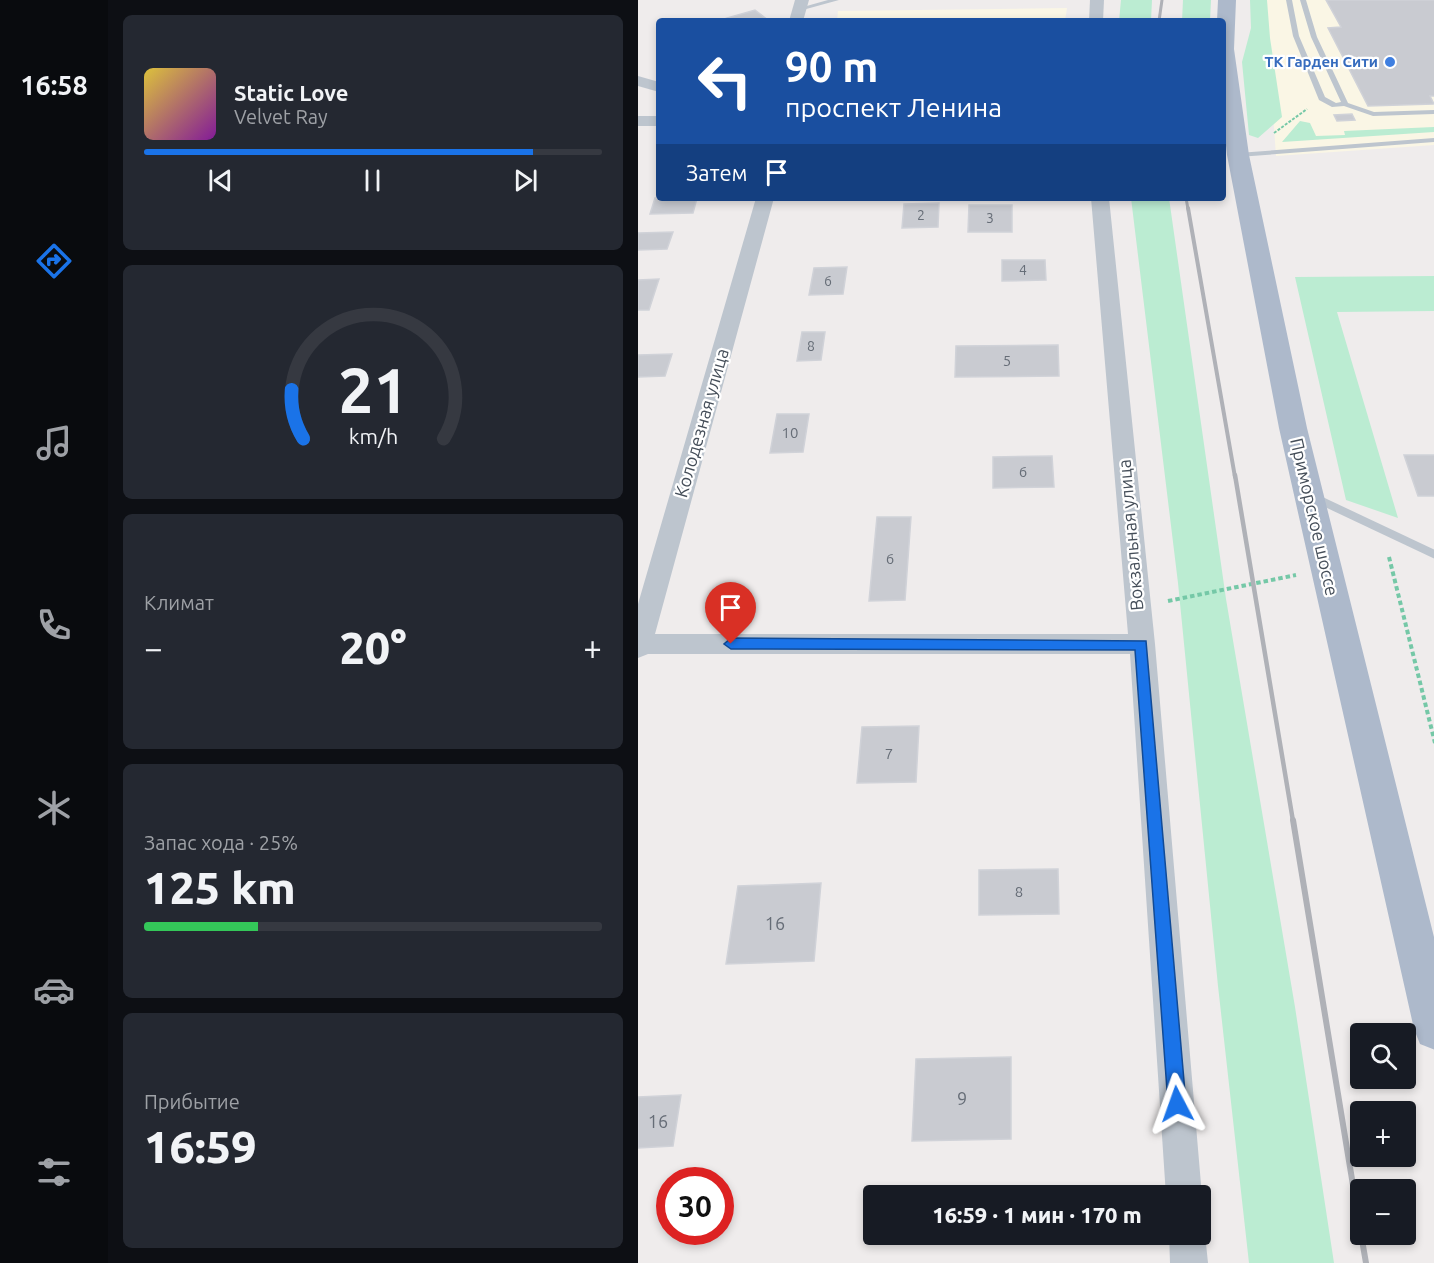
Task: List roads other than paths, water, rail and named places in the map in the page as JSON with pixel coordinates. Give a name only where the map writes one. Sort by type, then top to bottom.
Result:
[{"type":"main road","name":"Приморское шоссе","points":[[1226,24],[1227,0]]},
{"type":"main road","name":"Приморское шоссе","points":[[1226,52],[1251,154],[1308,495],[1434,1029]]},
{"type":"street","points":[[1096,18],[1097,0]]},
{"type":"street","points":[[638,81],[656,86]]},
{"type":"street","points":[[638,121],[656,121]]},
{"type":"street","name":"Колодезная улица","points":[[638,645],[765,201]]},
{"type":"street","name":"Вокзальная улица","points":[[1100,201],[1142,644],[1183,1185]]},
{"type":"street","points":[[638,645],[1142,644]]},
{"type":"street","points":[[1188,1245],[1189,1263]]},
{"type":"lane","points":[[799,10],[836,0]]},
{"type":"lane","points":[[1289,0],[1296,36],[1322,98],[1335,105],[1345,104],[1373,114],[1434,112]]},
{"type":"lane","points":[[1303,0],[1314,37],[1345,104]]},
{"type":"lane","points":[[1251,154],[1434,140]]},
{"type":"lane","points":[[1308,495],[1434,555]]},
{"type":"railway","points":[[1159,18],[1162,0]]},
{"type":"railway","points":[[1187,201],[1188,209]]},
{"type":"railway","points":[[1188,208],[1235,477]]},
{"type":"railway","points":[[1235,475],[1293,821]]},
{"type":"railway","points":[[1293,820],[1366,1263]]},
{"type":"place","name":"ТК Гарден Сити","points":[[1390,62]]}]
